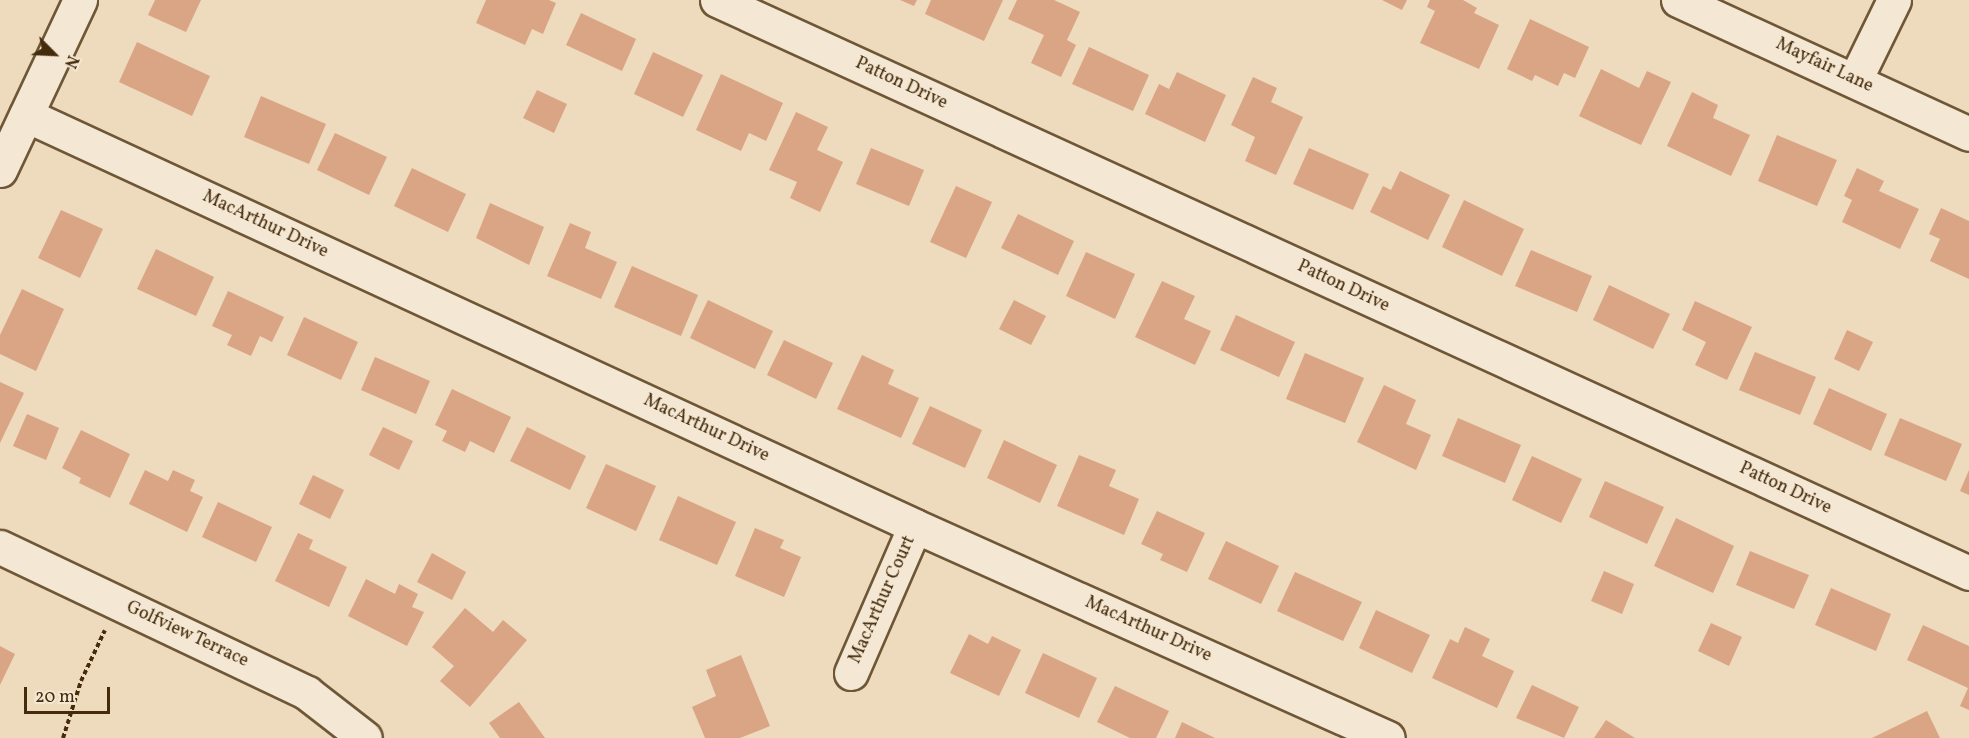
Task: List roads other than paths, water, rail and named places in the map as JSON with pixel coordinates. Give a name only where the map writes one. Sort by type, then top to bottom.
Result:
[{"type":"street","points":[[0,170],[80,0]]},
{"type":"street","name":"Patton Drive","points":[[717,0],[1969,573]]},
{"type":"street","name":"Mayfair Lane","points":[[1678,0],[1969,134]]},
{"type":"street","points":[[1855,80],[1894,0]]},
{"type":"street","name":"MacArthur Drive","points":[[26,115],[915,526],[1388,738]]},
{"type":"street","name":"MacArthur Court","points":[[851,673],[915,526]]},
{"type":"street","name":"Golfview Terrace","points":[[0,547],[307,693],[366,738]]}]
